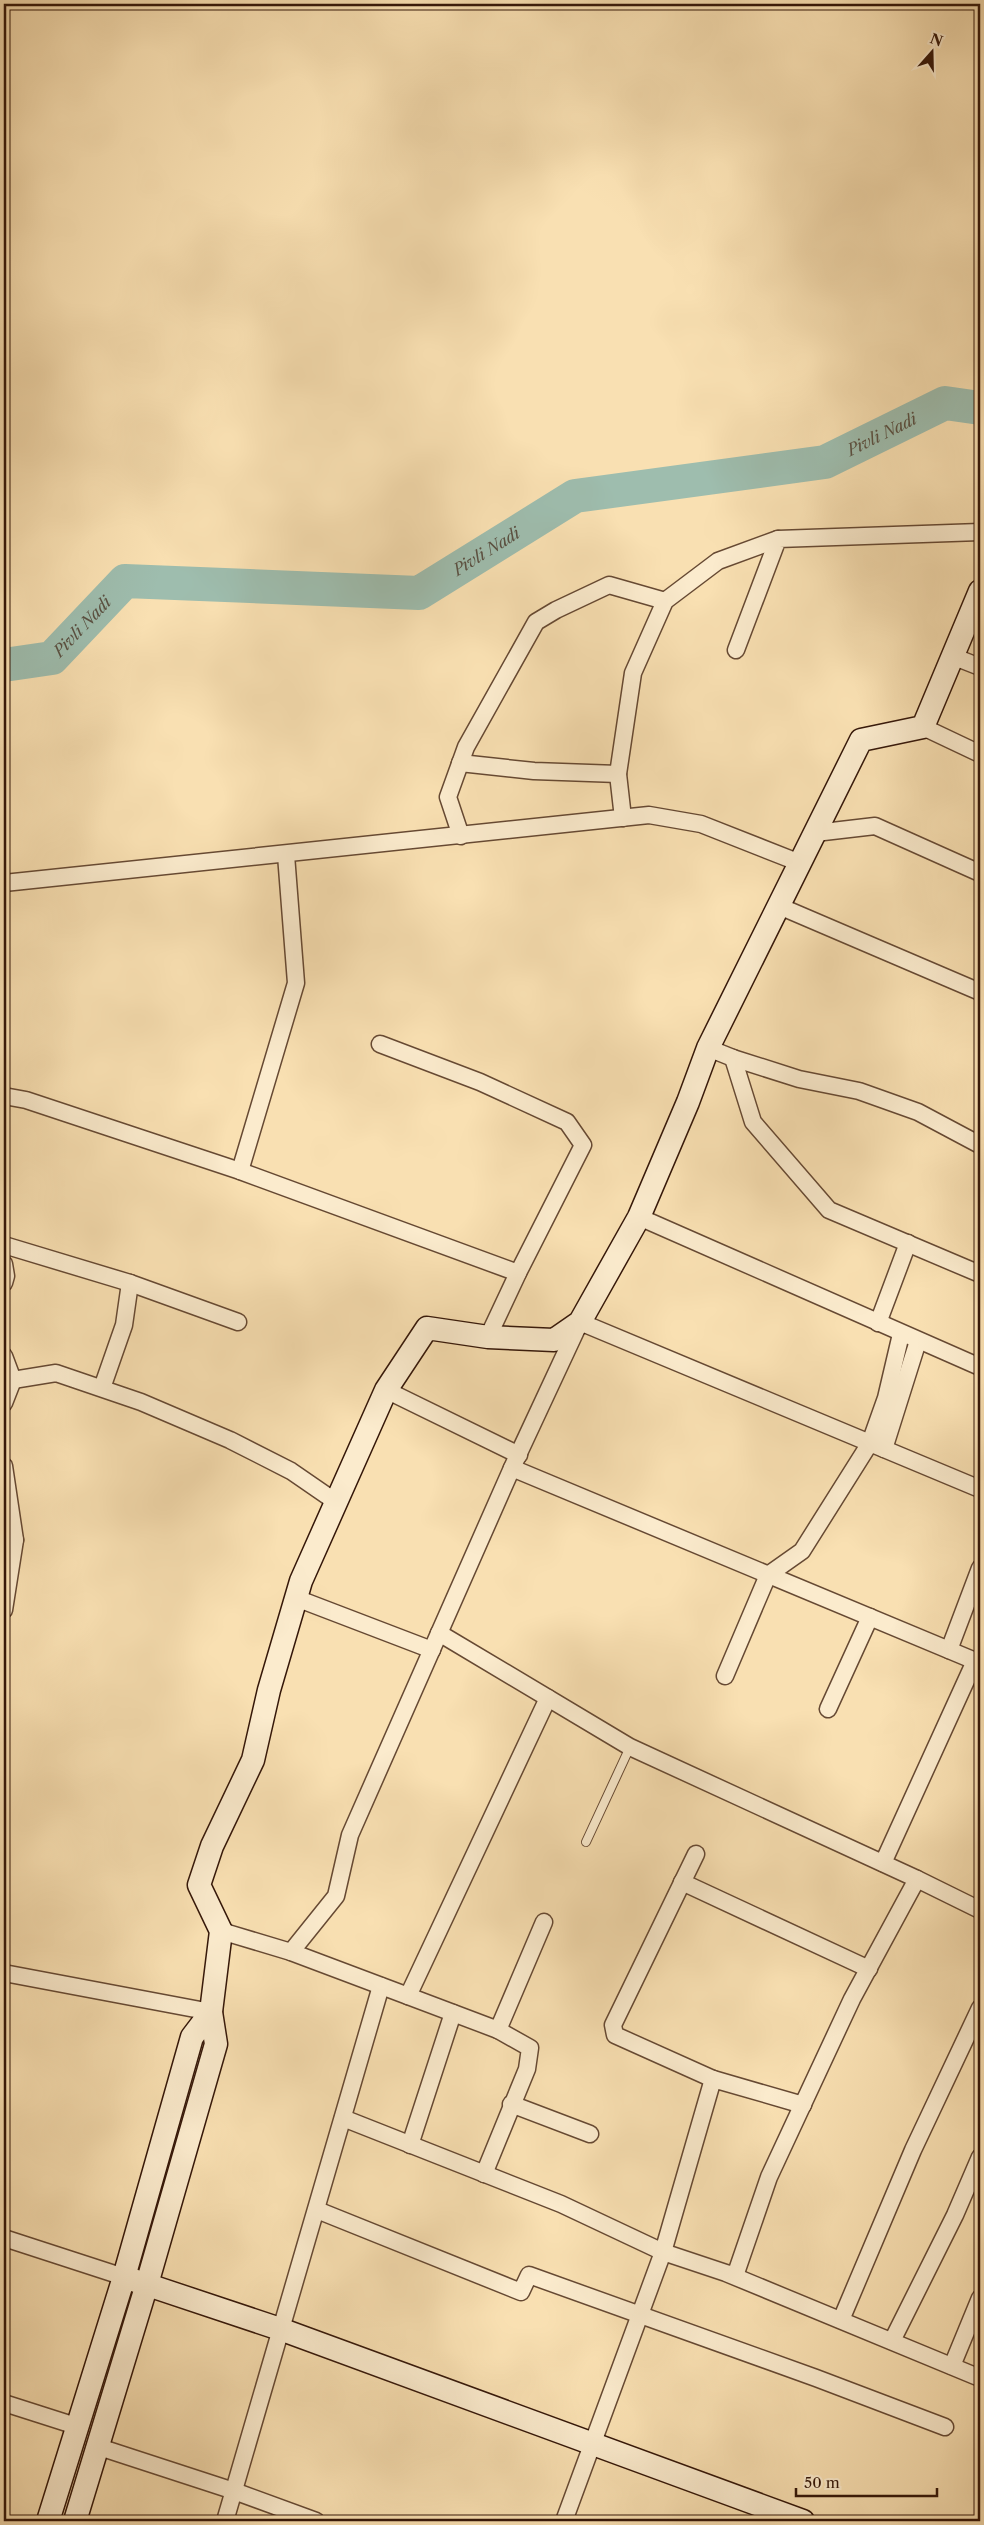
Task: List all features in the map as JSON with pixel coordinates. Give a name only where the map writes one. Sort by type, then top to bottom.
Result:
[{"type":"street","points":[[622,818],[618,774],[632,673],[665,601],[718,561],[778,539],[980,532]]},
{"type":"street","points":[[736,650],[778,539]]},
{"type":"street","points":[[461,836],[448,797],[466,747],[536,622],[556,610],[609,585],[665,601]]},
{"type":"street","points":[[923,727],[980,591]]},
{"type":"street","points":[[952,656],[980,667]]},
{"type":"street","points":[[291,1952],[336,1896],[350,1835],[515,1461],[580,1322],[639,1217],[688,1102],[708,1048],[861,740],[923,727],[980,754]]},
{"type":"street","points":[[460,763],[534,771],[618,774]]},
{"type":"street","points":[[4,883],[649,815],[701,824],[800,863]]},
{"type":"street","points":[[815,833],[875,826],[980,873]]},
{"type":"street","points":[[240,1171],[296,983],[286,854]]},
{"type":"street","points":[[778,906],[980,992]]},
{"type":"street","points":[[380,1044],[480,1082],[567,1122],[583,1145],[488,1337]]},
{"type":"street","points":[[708,1048],[799,1079],[859,1091],[918,1112],[980,1145]]},
{"type":"street","points":[[733,1058],[752,1122],[829,1210],[980,1274]]},
{"type":"street","points":[[4,1096],[26,1100],[240,1171],[518,1273]]},
{"type":"street","points":[[639,1217],[918,1342],[980,1367]]},
{"type":"street","points":[[878,1324],[908,1244]]},
{"type":"street","points":[[4,1245],[130,1283],[238,1322]]},
{"type":"street","points":[[4,1264],[6,1276],[4,1283]]},
{"type":"street","points":[[102,1388],[124,1325],[130,1283]]},
{"type":"street","points":[[75,2521],[96,2446],[147,2284],[216,2044],[211,2012],[221,1931],[199,1885],[212,1846],[254,1760],[269,1690],[301,1581],[386,1390],[427,1328],[488,1337],[554,1340],[580,1322]]},
{"type":"street","points":[[580,1322],[980,1489]]},
{"type":"street","points":[[877,1446],[901,1334]]},
{"type":"street","points":[[724,1676],[768,1575],[802,1551],[877,1446],[918,1342]]},
{"type":"street","points":[[4,1356],[13,1380],[4,1403]]},
{"type":"street","points":[[13,1380],[56,1373],[141,1402],[230,1440],[291,1471],[336,1502]]},
{"type":"street","points":[[386,1390],[515,1461],[768,1575],[978,1662],[883,1863]]},
{"type":"street","points":[[4,1466],[9,1540],[4,1610]]},
{"type":"street","points":[[949,1650],[980,1568]]},
{"type":"street","points":[[296,1598],[432,1650]]},
{"type":"street","points":[[828,1709],[870,1617]]},
{"type":"street","points":[[439,1633],[630,1747],[883,1863],[980,1910]]},
{"type":"street","points":[[408,1996],[548,1698]]},
{"type":"street","points":[[696,1854],[613,2025],[615,2035],[713,2079],[803,2105]]},
{"type":"street","points":[[734,2276],[769,2177],[869,1969],[917,1879]]},
{"type":"street","points":[[682,1882],[869,1969]]},
{"type":"street","points":[[498,2030],[544,1922]]},
{"type":"street","points":[[221,1931],[291,1952],[498,2030],[530,2048],[527,2069],[511,2104],[484,2174]]},
{"type":"street","points":[[4,1973],[211,2012]]},
{"type":"street","points":[[225,2521],[381,1986]]},
{"type":"street","points":[[841,2320],[913,2150],[980,2008]]},
{"type":"street","points":[[48,2521],[76,2426],[124,2277],[192,2037],[211,2012]]},
{"type":"street","points":[[410,2145],[453,2013]]},
{"type":"street","points":[[564,2521],[664,2252],[713,2079]]},
{"type":"street","points":[[511,2104],[590,2134]]},
{"type":"street","points":[[343,2118],[561,2204],[664,2252],[734,2276],[980,2378]]},
{"type":"street","points":[[892,2341],[955,2215],[980,2157]]},
{"type":"street","points":[[317,2210],[521,2292],[528,2274],[639,2316],[816,2378],[945,2427]]},
{"type":"street","points":[[5,2243],[147,2284],[280,2329],[803,2521]]},
{"type":"street","points":[[952,2366],[979,2303]]},
{"type":"street","points":[[4,2402],[76,2426]]},
{"type":"street","points":[[96,2446],[234,2490],[316,2521]]},
{"type":"lane","points":[[586,1842],[630,1747]]},
{"type":"waterway","name":"Pivli Nadi","points":[[4,665],[52,658],[125,581],[419,593],[575,496],[825,462],[945,403],[980,408]]}]
